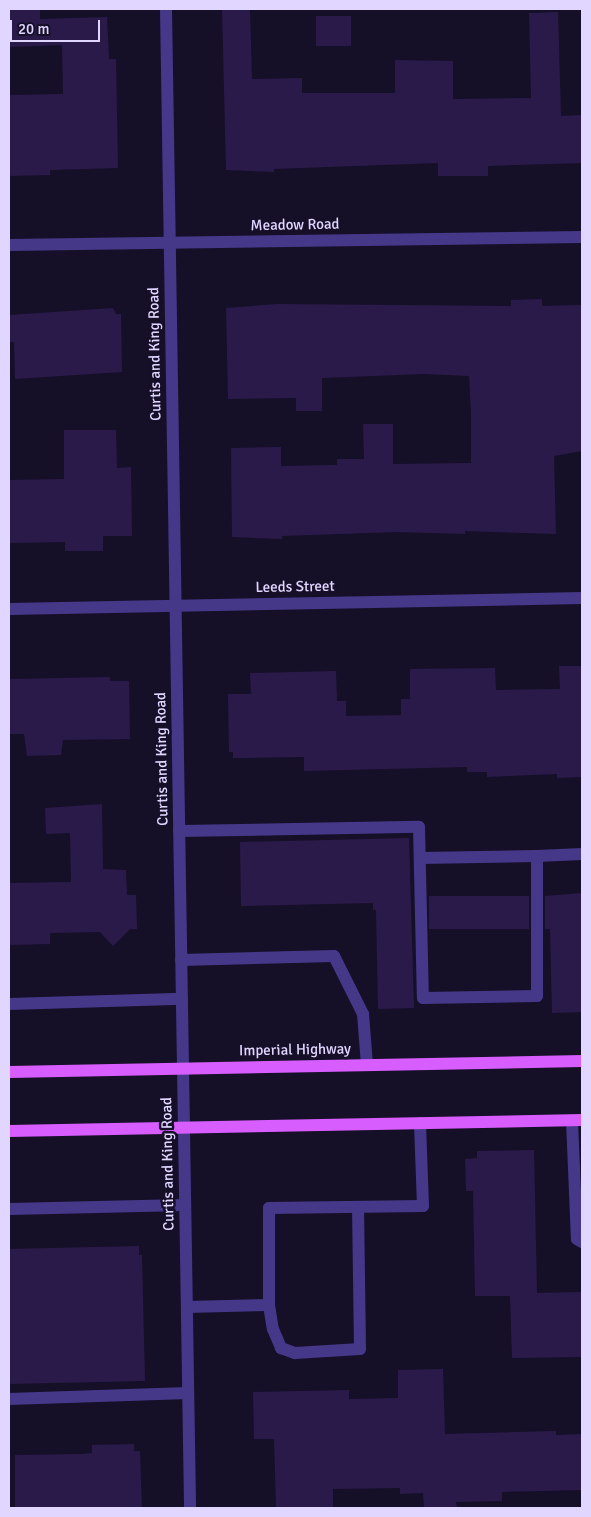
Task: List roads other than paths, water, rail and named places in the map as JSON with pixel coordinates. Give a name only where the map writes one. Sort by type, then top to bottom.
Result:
[{"type":"main road","name":"Imperial Highway","points":[[9,1072],[582,1061]]},
{"type":"main road","points":[[9,1131],[577,1121]]},
{"type":"street","name":"Curtis and King Road","points":[[166,9],[190,1508]]},
{"type":"street","name":"Meadow Road","points":[[9,245],[582,237]]},
{"type":"street","name":"Leeds Street","points":[[9,609],[582,598]]},
{"type":"street","points":[[179,831],[419,827],[424,998],[537,996],[537,856]]},
{"type":"street","points":[[420,858],[582,854]]},
{"type":"street","points":[[181,960],[334,956],[363,1014],[367,1065]]},
{"type":"street","points":[[9,1004],[182,1000]]},
{"type":"street","points":[[577,1121],[577,1239],[582,1242]]},
{"type":"street","points":[[358,1207],[360,1349],[295,1352],[281,1348],[273,1329],[269,1306],[269,1208],[423,1206],[420,1123]]},
{"type":"street","points":[[9,1208],[185,1205]]},
{"type":"street","points":[[187,1307],[269,1306]]},
{"type":"street","points":[[9,1399],[188,1393]]}]
